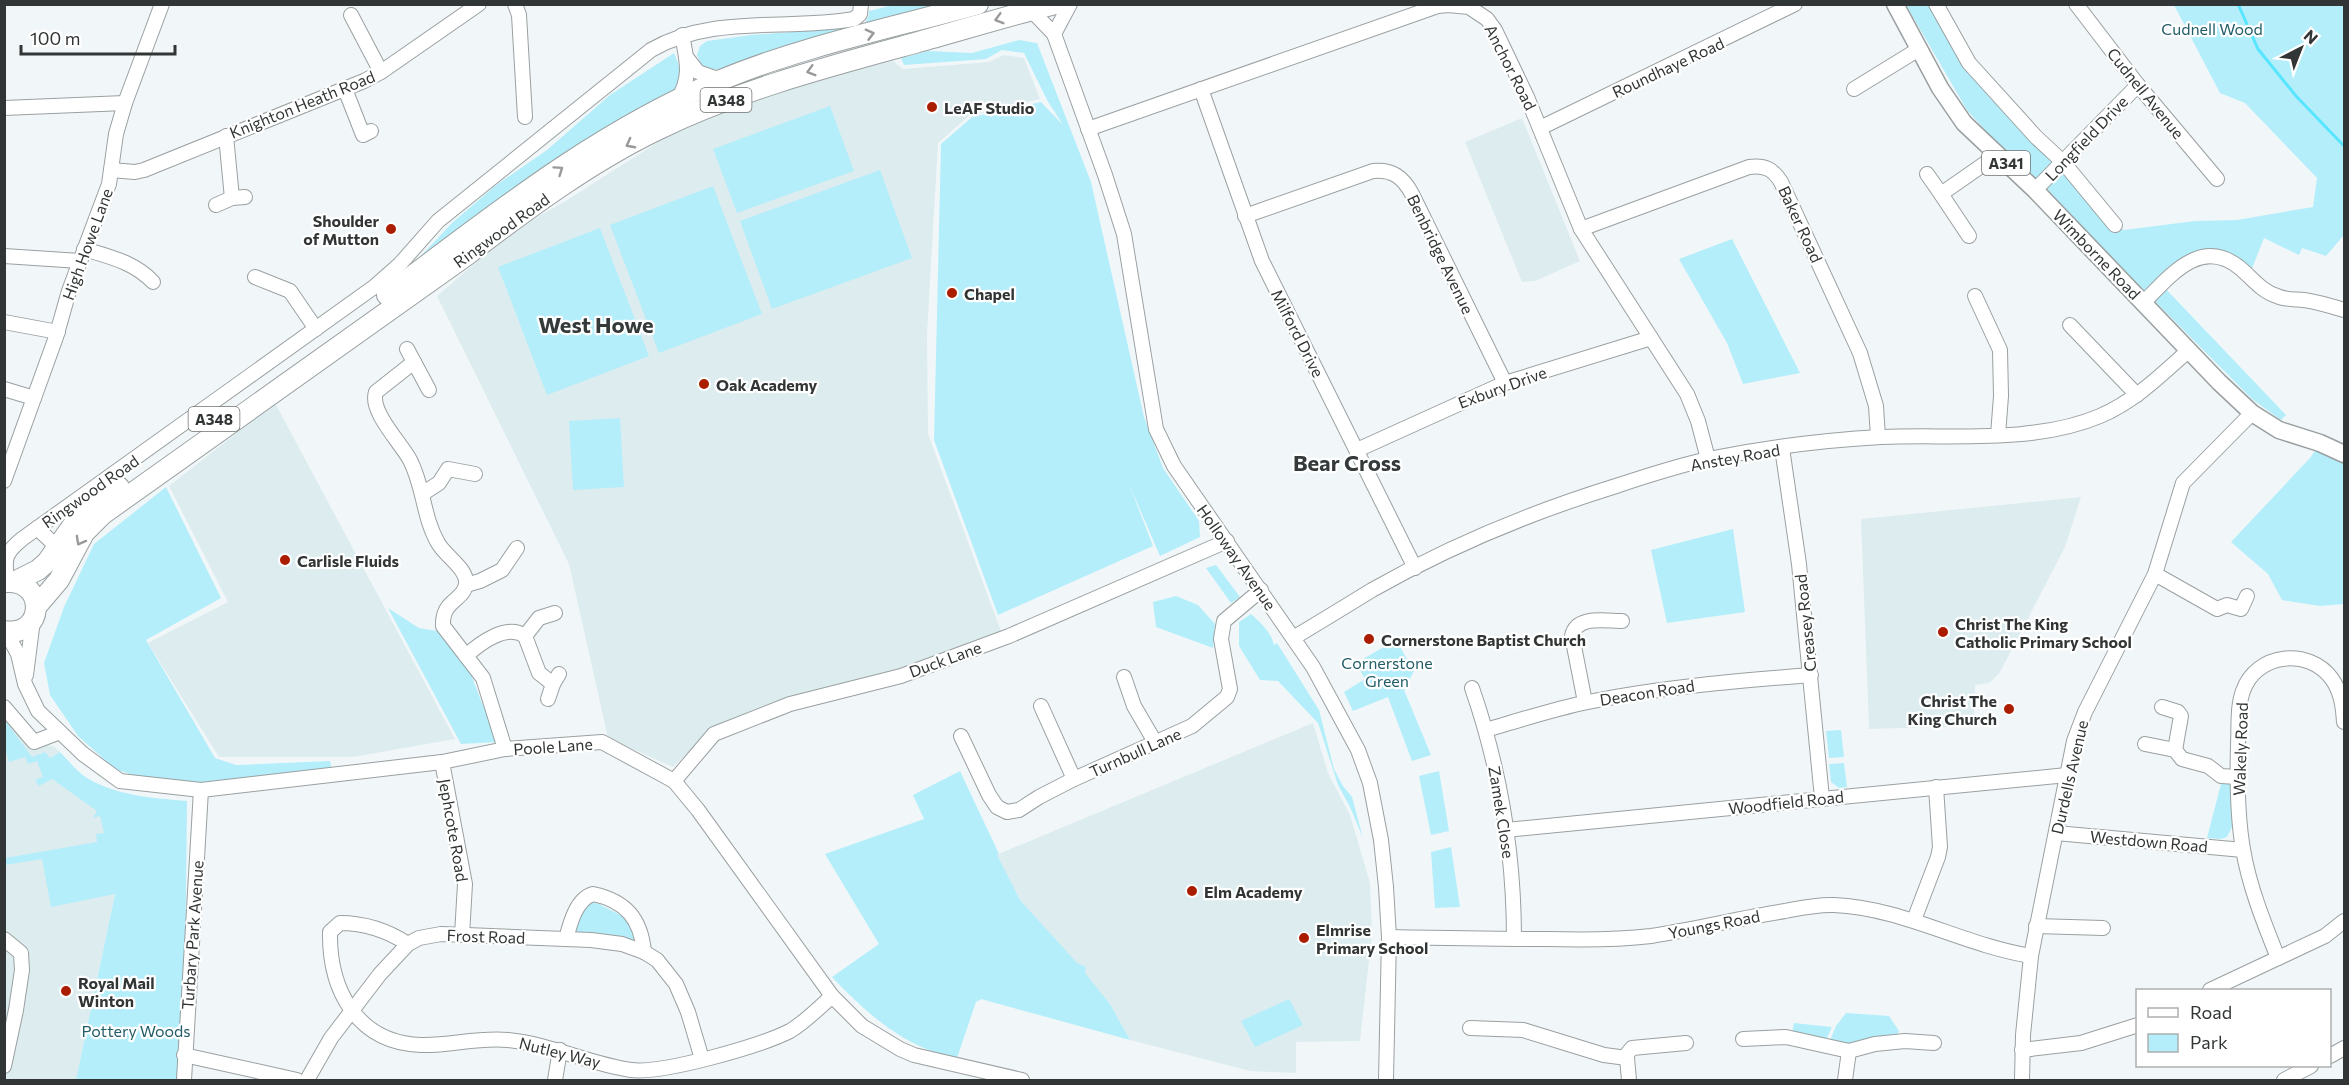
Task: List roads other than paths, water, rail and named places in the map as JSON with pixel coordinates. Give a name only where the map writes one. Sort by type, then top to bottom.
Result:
[{"type":"highway","name":"Ringwood Road","points":[[7,579],[38,570],[82,512],[339,331],[602,141],[721,80],[798,53],[978,4]]},
{"type":"highway","name":"Ringwood Road","points":[[35,614],[59,580],[84,533],[103,514],[512,220],[622,149],[656,130],[717,103],[788,78],[1055,4]]},
{"type":"highway","points":[[5,632],[21,630],[35,614],[36,600],[28,588],[7,579]]},
{"type":"main road","name":"Wimborne Road","points":[[1895,4],[1940,88],[1964,123],[2035,190],[2189,350],[2252,413],[2279,430],[2320,442],[2344,454]]},
{"type":"street","name":"High Howe Lane","points":[[4,481],[58,332],[82,255],[107,190],[116,134],[124,103],[162,4]]},
{"type":"street","name":"Knighton Heath Road","points":[[111,170],[135,172],[144,170],[345,89],[381,72],[479,4]]},
{"type":"street","points":[[515,4],[519,15],[525,117]]},
{"type":"street","name":"Ringwood Road","points":[[7,579],[8,551],[388,276],[438,221],[639,58],[667,41],[712,28],[854,19],[860,14],[861,4]]},
{"type":"street","points":[[1054,34],[1070,4]]},
{"type":"street","name":"Roundhaye Road","points":[[1540,128],[1772,10],[1795,4]]},
{"type":"street","name":"Wimborne Road","points":[[1936,4],[1969,63],[2063,162],[2115,225]]},
{"type":"street","name":"Cudnell Avenue","points":[[2076,4],[2138,85],[2217,179]]},
{"type":"street","name":"Anchor Road","points":[[1088,129],[1438,6],[1457,5],[1477,8],[1496,30],[1511,59],[1581,229],[1687,394],[1698,421],[1708,459]]},
{"type":"street","name":"Holloway Avenue","points":[[1031,10],[1054,34],[1124,234],[1156,429],[1174,466],[1293,638],[1344,722],[1358,750],[1370,783],[1385,869],[1389,937],[1386,1080]]},
{"type":"street","points":[[351,15],[381,72]]},
{"type":"street","points":[[677,101],[686,88],[688,75],[682,35]]},
{"type":"street","points":[[1854,89],[1919,49]]},
{"type":"street","points":[[686,56],[698,72],[721,80]]},
{"type":"street","name":"Longfield Drive","points":[[2035,190],[2138,85]]},
{"type":"street","points":[[345,89],[363,135]]},
{"type":"street","name":"Milford Drive","points":[[1201,89],[1266,270],[1415,568]]},
{"type":"street","points":[[4,108],[124,103]]},
{"type":"street","points":[[216,205],[239,198],[226,136]]},
{"type":"street","points":[[1941,194],[1997,155]]},
{"type":"street","name":"Baker Road","points":[[1581,229],[1747,168],[1761,166],[1772,170],[1781,182],[1860,353],[1876,406],[1878,437]]},
{"type":"street","name":"Benbridge Avenue","points":[[1245,216],[1373,171],[1383,170],[1399,176],[1412,194],[1505,383]]},
{"type":"street","points":[[1927,174],[1969,236]]},
{"type":"street","points":[[4,256],[82,255],[129,263],[150,273]]},
{"type":"street","points":[[2144,302],[2183,264],[2193,259],[2211,257],[2229,261],[2240,267],[2264,291],[2277,297],[2321,303],[2344,310]]},
{"type":"street","points":[[255,278],[290,291],[316,329]]},
{"type":"street","points":[[1975,296],[2001,350],[1998,435]]},
{"type":"street","points":[[4,322],[58,332]]},
{"type":"street","points":[[2070,325],[2137,395]]},
{"type":"street","name":"Exbury Drive","points":[[1357,450],[1505,383],[1651,338]]},
{"type":"street","points":[[407,350],[429,390]]},
{"type":"street","name":"Anstey Road","points":[[1293,638],[1373,590],[1415,568],[1539,512],[1653,474],[1708,459],[1878,437],[1998,435],[2058,429],[2101,415],[2137,395],[2189,350]]},
{"type":"street","points":[[414,362],[376,392],[375,402],[379,414],[410,460],[433,534],[443,552],[464,573],[465,585],[460,594],[447,607],[443,626],[483,678],[505,749]]},
{"type":"street","points":[[4,390],[34,399]]},
{"type":"street","name":"Durdells Avenue","points":[[2022,1080],[2022,1050],[2031,956],[2078,726],[2155,574],[2183,483],[2252,413]]},
{"type":"street","name":"Creasey Road","points":[[1782,448],[1799,564],[1822,798]]},
{"type":"street","points":[[422,494],[439,483],[448,469],[475,474]]},
{"type":"street","name":"Ringwood Road","points":[[37,528],[57,547]]},
{"type":"street","name":"Duck Lane","points":[[674,781],[714,734],[790,704],[901,676],[1009,636],[1227,541]]},
{"type":"street","points":[[465,585],[480,581],[502,570],[517,548]]},
{"type":"street","points":[[2155,574],[2217,609],[2227,605],[2241,609],[2247,596]]},
{"type":"street","name":"Turnbull Lane","points":[[961,736],[989,795],[997,807],[1007,812],[1019,810],[1074,779],[1192,726],[1227,697],[1230,689],[1221,639],[1224,621],[1261,590]]},
{"type":"street","points":[[525,636],[539,618],[555,613]]},
{"type":"street","points":[[26,684],[35,614]]},
{"type":"street","points":[[1585,702],[1572,636],[1573,629],[1582,622],[1622,621]]},
{"type":"street","name":"Poole Lane","points":[[5,632],[18,654],[26,684],[38,711],[83,754],[120,781],[201,790],[442,762],[505,749],[602,742],[674,781],[698,810],[832,996],[862,1026],[914,1055],[1022,1080]]},
{"type":"street","points":[[466,656],[486,640],[505,633],[515,632],[525,636],[539,673],[546,681],[556,679],[548,699]]},
{"type":"street","name":"Wakely Road","points":[[2278,957],[2254,892],[2243,850],[2237,777],[2240,701],[2246,684],[2268,662],[2281,658],[2295,658],[2314,663],[2322,668],[2337,687],[2342,699],[2344,722]]},
{"type":"street","name":"Deacon Road","points":[[1486,730],[1585,702],[1700,684],[1811,675]]},
{"type":"street","points":[[1124,677],[1134,706],[1155,742]]},
{"type":"street","name":"Zamek Close","points":[[1472,688],[1497,772],[1514,895],[1514,939]]},
{"type":"street","points":[[1041,706],[1074,779]]},
{"type":"street","points":[[4,707],[34,742],[60,732]]},
{"type":"street","points":[[2162,707],[2178,712],[2181,716],[2175,750]]},
{"type":"street","points":[[2145,744],[2175,750],[2182,759],[2208,766],[2221,776],[2237,777]]},
{"type":"street","name":"Jephcote Road","points":[[442,762],[465,884],[462,935]]},
{"type":"street","name":"Woodfield Road","points":[[1506,830],[2067,775]]},
{"type":"street","points":[[1914,920],[1940,847],[1936,787]]},
{"type":"street","name":"Turbary Park Avenue","points":[[184,1080],[201,790]]},
{"type":"street","name":"Westdown Road","points":[[2056,833],[2243,850]]},
{"type":"street","points":[[566,939],[572,918],[586,897],[593,894],[621,905],[628,911],[642,933],[644,952]]},
{"type":"street","name":"Youngs Road","points":[[1389,937],[1593,940],[1652,936],[1755,915],[1832,905],[1863,908],[1914,920],[2004,952],[2031,956]]},
{"type":"street","points":[[2212,989],[2325,936],[2344,921]]},
{"type":"street","points":[[351,1012],[340,993],[333,965],[330,932],[334,927],[340,923],[351,923],[395,936],[408,944]]},
{"type":"street","points":[[2036,926],[2103,928]]},
{"type":"street","name":"Frost Road","points":[[307,1080],[331,1038],[380,974],[408,944],[419,938],[441,934],[566,939],[622,944],[644,952],[657,960],[676,984],[702,1059]]},
{"type":"street","points":[[4,939],[21,953],[22,970],[4,1066]]},
{"type":"street","name":"Nutley Way","points":[[351,1012],[378,1033],[392,1041],[404,1044],[432,1045],[468,1040],[506,1040],[560,1050],[660,1075],[785,1033],[811,1015],[832,996]]},
{"type":"street","points":[[2022,1050],[2081,1043],[2136,1026]]},
{"type":"street","points":[[1470,1028],[1523,1030],[1604,1055],[1627,1058]]},
{"type":"street","points":[[1743,1039],[1786,1037],[1849,1051],[1875,1044],[1905,1041],[1934,1043]]},
{"type":"street","points":[[1629,1080],[1627,1054],[1632,1048],[1686,1043]]},
{"type":"street","points":[[555,1080],[560,1050]]},
{"type":"street","points":[[1845,1080],[1849,1051]]},
{"type":"street","points":[[184,1055],[297,1080]]},
{"type":"street","points":[[2284,1080],[2307,1067]]},
{"type":"waterway","points":[[2238,4],[2258,49],[2296,96],[2344,146]]},
{"type":"place","name":"LeAF Studio","points":[[932,107]]},
{"type":"place","name":"Shoulder of Mutton","points":[[391,229]]},
{"type":"place","name":"Chapel","points":[[952,293]]},
{"type":"place","name":"Oak Academy","points":[[704,384]]},
{"type":"place","name":"Carlisle Fluids","points":[[285,560]]},
{"type":"place","name":"Christ The King Catholic Primary School","points":[[1943,632]]},
{"type":"place","name":"Cornerstone Baptist Church","points":[[1369,639]]},
{"type":"place","name":"Christ The King Church","points":[[2009,709]]},
{"type":"place","name":"Elm Academy","points":[[1192,891]]},
{"type":"place","name":"Elmrise Primary School","points":[[1304,938]]},
{"type":"place","name":"Royal Mail Winton","points":[[66,991]]},
{"type":"district","name":"West Howe","points":[[596,324]]},
{"type":"district","name":"Bear Cross","points":[[1347,462]]},
{"type":"park label","name":"Cudnell Wood","points":[[2212,28]]},
{"type":"park label","name":"Cornerstone Green","points":[[1387,671]]},
{"type":"park label","name":"Pottery Woods","points":[[136,1030]]}]
